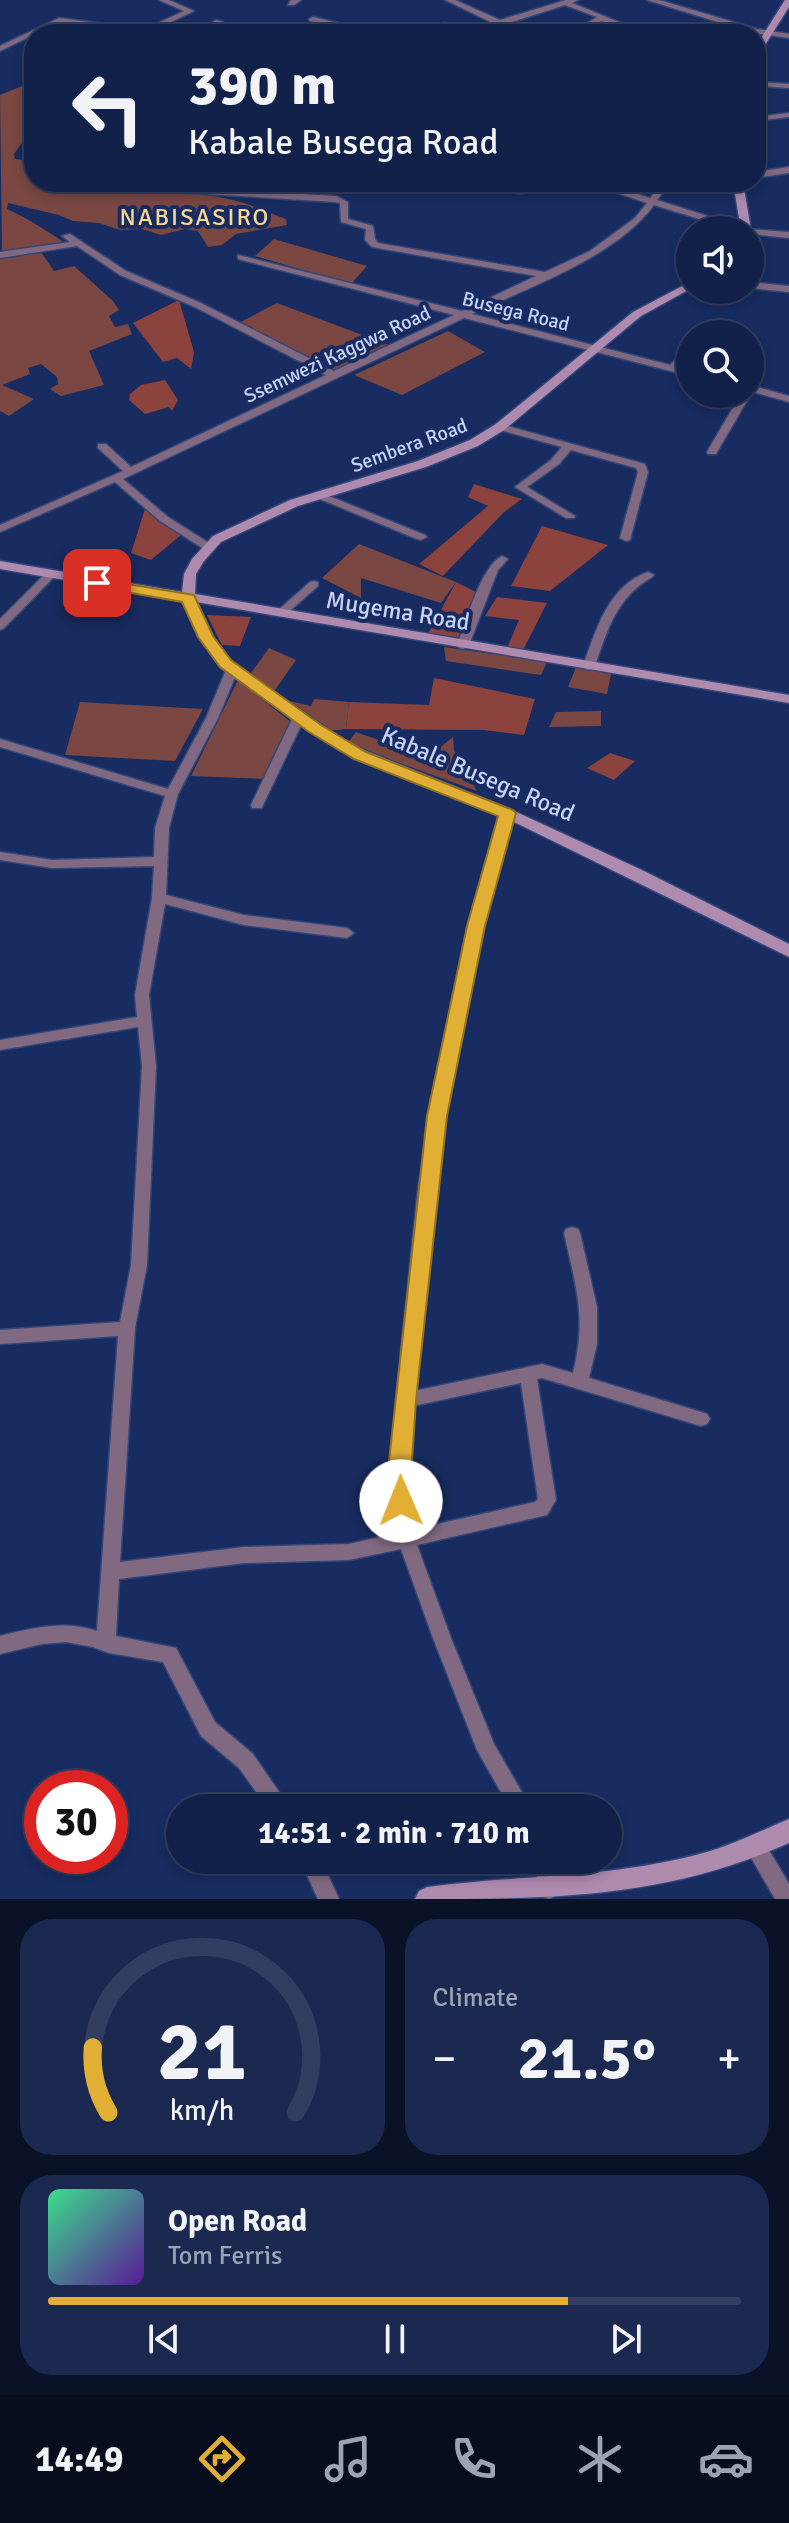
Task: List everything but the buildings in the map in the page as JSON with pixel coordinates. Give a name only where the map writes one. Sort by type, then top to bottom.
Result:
[{"type":"street","points":[[161,24],[190,11],[163,0]]},
{"type":"street","points":[[449,0],[500,23],[570,2],[616,24]]},
{"type":"street","points":[[651,0],[734,24]]},
{"type":"street","points":[[766,38],[789,0]]},
{"type":"street","points":[[313,19],[333,24]]},
{"type":"street","points":[[592,24],[602,19]]},
{"type":"street","points":[[51,24],[59,20],[87,24]]},
{"type":"street","points":[[766,33],[789,36]]},
{"type":"street","points":[[0,49],[24,37]]},
{"type":"street","points":[[766,85],[789,86]]},
{"type":"street","points":[[766,118],[789,115]]},
{"type":"street","points":[[766,173],[789,170]]},
{"type":"street","points":[[223,192],[336,199],[344,202],[344,220],[369,226],[370,240],[375,245],[545,275]]},
{"type":"street","points":[[619,192],[697,216]]},
{"type":"street","name":"Ssemwezi Kaggwa Road","points":[[0,529],[130,472],[613,241],[638,220],[659,192]]},
{"type":"street","points":[[740,192],[744,216]]},
{"type":"street","points":[[764,232],[789,235]]},
{"type":"street","points":[[0,255],[71,240],[123,273],[198,305],[333,375]]},
{"type":"street","name":"Busega Road","points":[[241,257],[460,316],[676,369]]},
{"type":"street","points":[[764,286],[789,289]]},
{"type":"street","name":"Sembera Road","points":[[208,547],[255,518],[422,464],[474,443],[500,427],[637,314],[676,293]]},
{"type":"street","points":[[672,368],[676,364]]},
{"type":"street","points":[[764,393],[789,399]]},
{"type":"street","points":[[712,452],[738,408]]},
{"type":"street","points":[[500,427],[635,463],[642,468],[626,538]]},
{"type":"street","points":[[569,445],[555,462],[520,487],[570,516]]},
{"type":"street","points":[[102,446],[130,472]]},
{"type":"street","points":[[116,478],[164,519],[208,547],[190,574],[188,599]]},
{"type":"street","points":[[319,495],[421,537]]},
{"type":"street","points":[[463,645],[493,569],[502,559]]},
{"type":"street","name":"Mugema Road","points":[[0,565],[789,699]]},
{"type":"street","points":[[0,626],[50,575]]},
{"type":"street","points":[[589,666],[613,604],[636,581],[648,575]]},
{"type":"street","points":[[280,614],[314,584]]},
{"type":"street","name":"Kabale Busega Road","points":[[188,599],[206,637],[232,670],[360,755],[507,813],[789,951]]},
{"type":"street","points":[[108,1643],[105,1636],[113,1571],[127,1328],[140,1251],[149,1066],[143,1021],[144,973],[159,898],[162,828],[172,794],[212,718],[232,670]]},
{"type":"street","points":[[257,805],[299,717]]},
{"type":"street","points":[[0,743],[172,794]]},
{"type":"street","points":[[507,813],[476,926],[441,1090],[426,1190],[405,1400],[400,1484],[407,1541],[442,1638],[487,1750],[513,1794]]},
{"type":"street","points":[[0,856],[52,864],[160,861]]},
{"type":"street","points":[[159,898],[244,920],[347,933]]},
{"type":"street","points":[[0,1045],[143,1021]]},
{"type":"street","points":[[572,1233],[589,1307],[589,1344],[580,1381]]},
{"type":"street","points":[[0,1337],[127,1328]]},
{"type":"street","points":[[405,1400],[542,1371],[701,1419]]},
{"type":"street","points":[[113,1571],[244,1555],[316,1550],[349,1552],[544,1508],[547,1500],[528,1373]]},
{"type":"street","points":[[0,1645],[46,1634],[81,1632],[108,1643],[169,1654],[208,1729],[246,1761],[270,1794]]},
{"type":"street","points":[[434,1898],[548,1889],[681,1872],[756,1847],[789,1831]]},
{"type":"street","points":[[756,1847],[786,1899]]},
{"type":"street","points":[[317,1874],[329,1899]]},
{"type":"street","points":[[545,1874],[548,1889]]},
{"type":"shaded area","points":[[24,85],[24,141],[14,154],[15,159],[24,160],[24,192],[190,192],[253,206],[286,219],[287,225],[236,234],[222,245],[208,247],[198,231],[185,229],[161,235],[142,229],[120,230],[8,203],[7,209],[62,241],[63,244],[41,252],[54,271],[74,266],[113,301],[119,310],[109,316],[115,327],[128,324],[132,334],[89,351],[104,385],[61,396],[50,389],[58,384],[57,377],[41,364],[28,368],[30,374],[2,385],[34,399],[9,416],[0,411],[0,95]]},
{"type":"shaded area","points":[[274,239],[367,266],[351,284],[255,256]]},
{"type":"shaded area","points":[[179,300],[194,352],[191,369],[177,358],[163,362],[133,323]]},
{"type":"shaded area","points":[[277,303],[389,345],[334,370],[237,324]]},
{"type":"shaded area","points":[[448,331],[485,352],[402,395],[354,375]]},
{"type":"shaded area","points":[[165,380],[178,400],[172,411],[169,407],[145,414],[129,400],[130,394],[141,385]]},
{"type":"shaded area","points":[[474,484],[522,499],[503,513],[443,576],[419,564],[488,506],[468,497]]},
{"type":"shaded area","points":[[145,509],[181,535],[151,560],[131,553]]},
{"type":"shaded area","points":[[542,526],[608,545],[550,591],[511,586]]},
{"type":"shaded area","points":[[359,544],[456,582],[441,603],[361,578],[361,598],[322,578]]},
{"type":"shaded area","points":[[456,582],[478,593],[458,643],[428,634]]},
{"type":"shaded area","points":[[497,597],[547,603],[523,650],[507,648],[519,620],[485,616]]},
{"type":"shaded area","points":[[207,615],[251,617],[240,646],[222,645]]},
{"type":"shaded area","points":[[444,647],[547,662],[541,675],[446,661]]},
{"type":"shaded area","points":[[269,648],[296,660],[273,693],[251,673]]},
{"type":"shaded area","points":[[576,667],[611,674],[607,694],[568,687]]},
{"type":"shaded area","points":[[434,678],[535,699],[524,735],[484,730],[346,729],[349,702],[429,705]]},
{"type":"shaded area","points":[[238,680],[292,723],[266,779],[191,776]]},
{"type":"shaded area","points":[[281,699],[311,706],[314,699],[349,702],[346,729],[328,731]]},
{"type":"shaded area","points":[[80,702],[203,709],[175,761],[65,755]]},
{"type":"shaded area","points":[[601,711],[601,726],[549,727],[556,712]]},
{"type":"shaded area","points":[[356,732],[428,757],[453,737],[454,750],[477,791],[347,744]]},
{"type":"shaded area","points":[[610,753],[635,761],[614,780],[587,768]]},
{"type":"district","name":"NABISASIRO","points":[[195,217]]},
{"type":"route","points":[[97,583],[188,599],[206,637],[225,664],[315,729],[360,755],[507,813],[476,926],[441,1090],[426,1190],[405,1400],[400,1461],[401,1501]]}]
